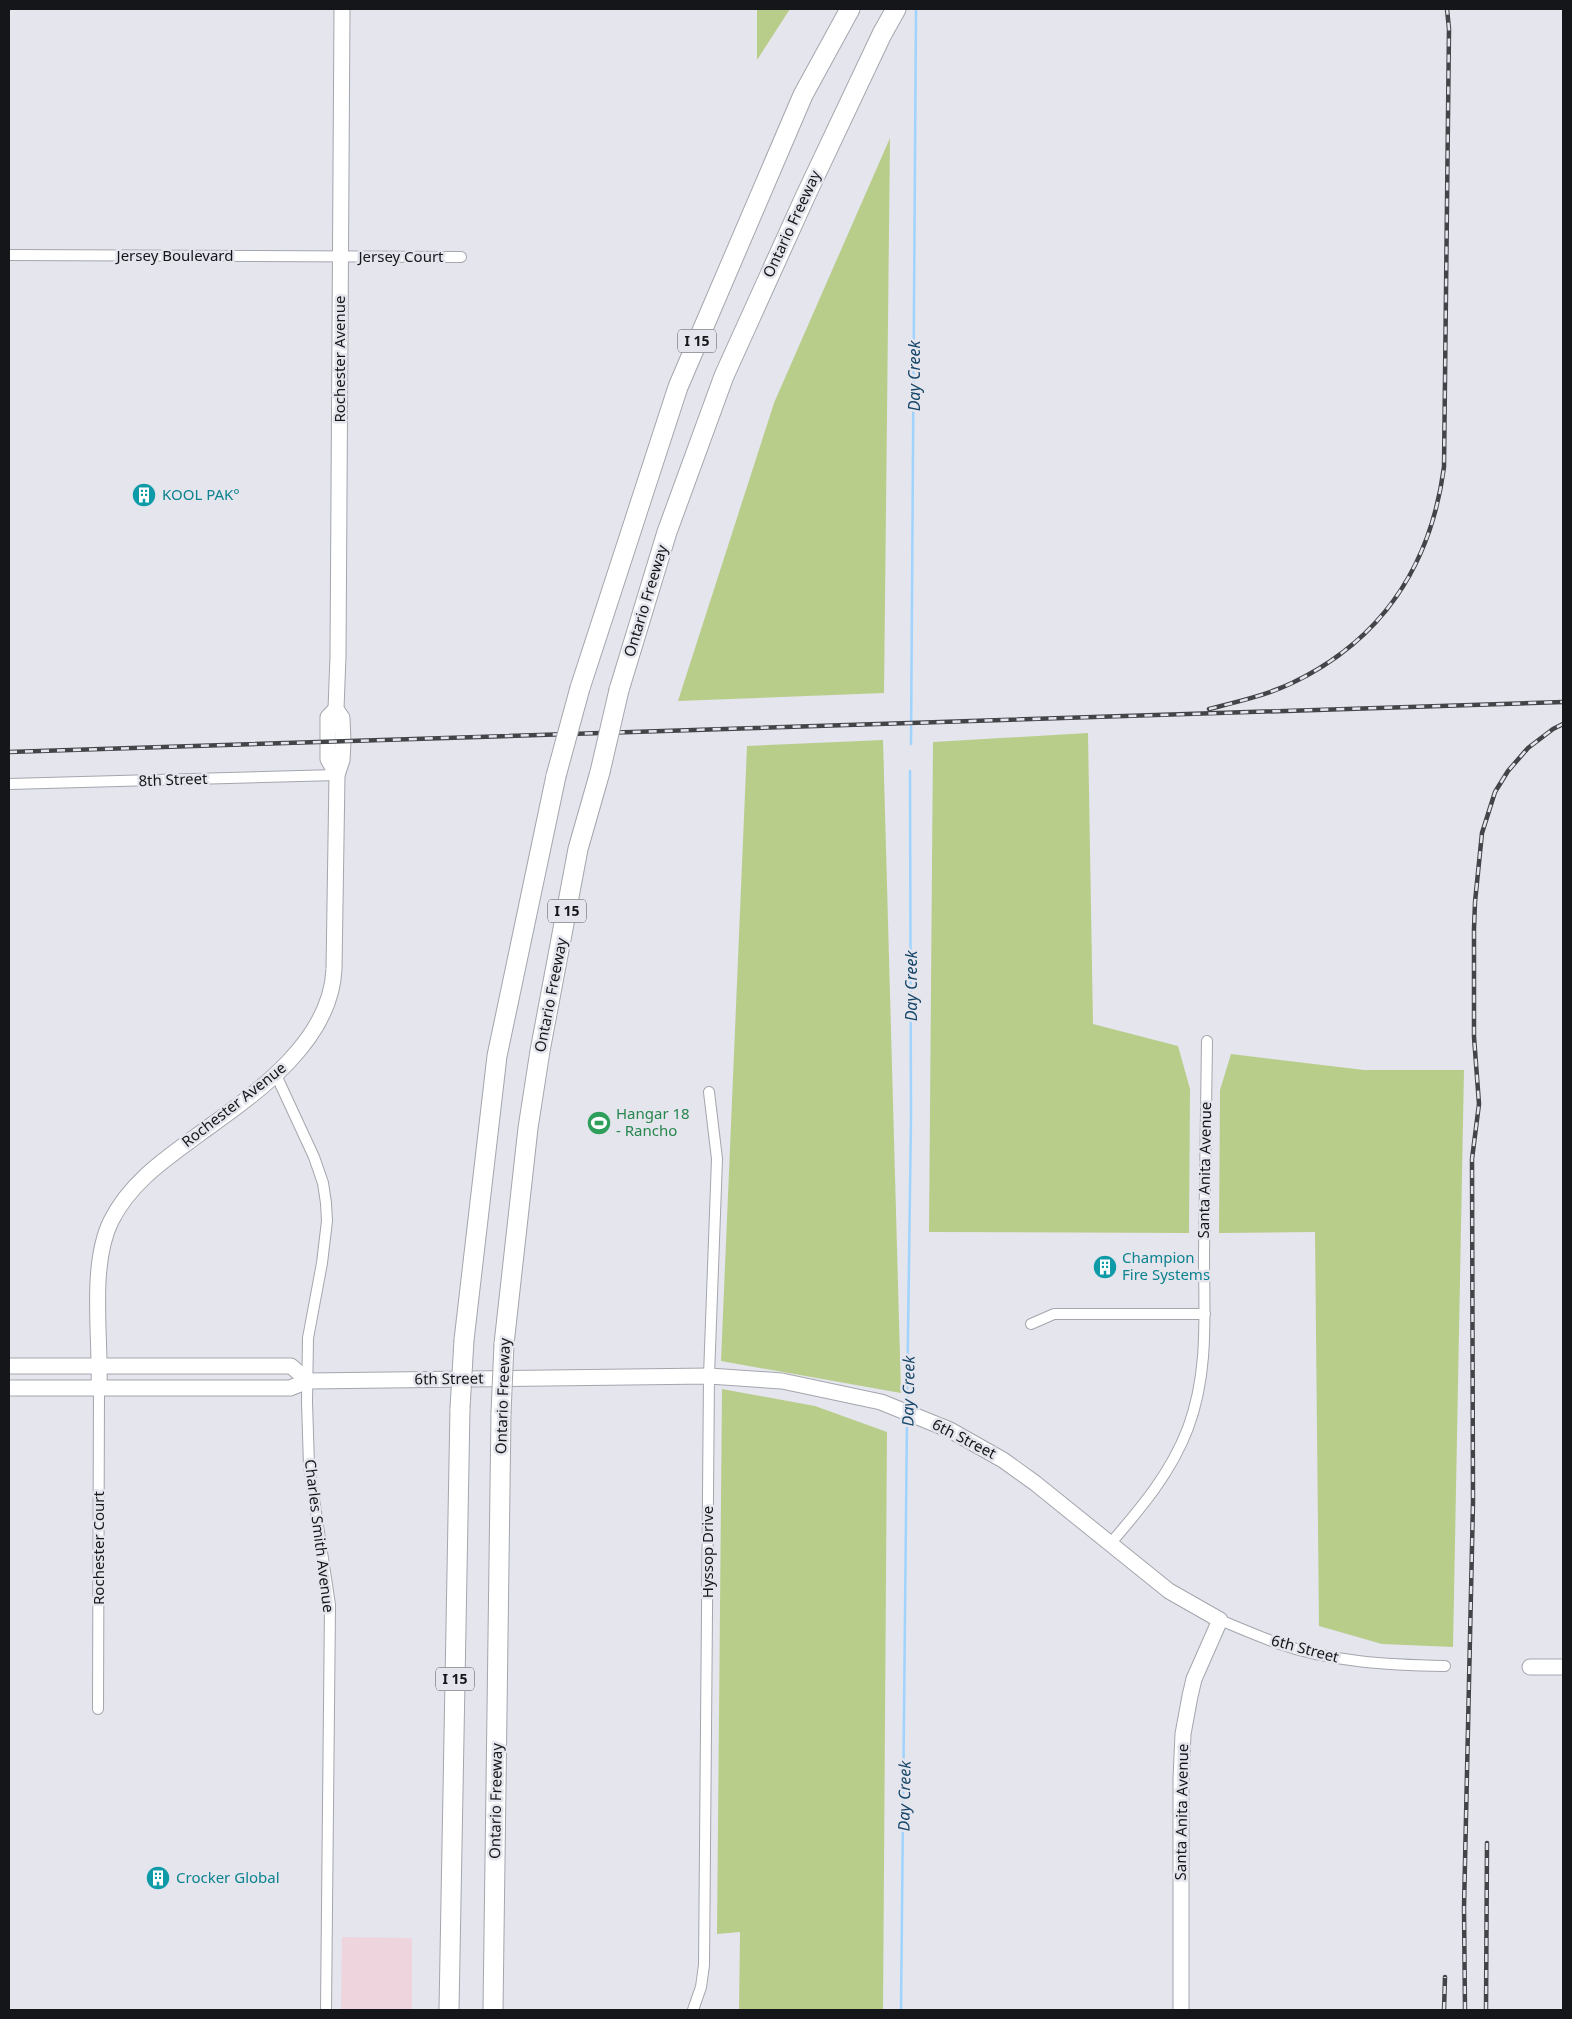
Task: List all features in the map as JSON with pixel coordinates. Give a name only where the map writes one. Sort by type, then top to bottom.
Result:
[{"type":"highway","name":"I 15","points":[[449,2010],[460,1408],[464,1340],[497,1056],[556,776],[580,688],[678,387],[804,95],[850,9]]},
{"type":"highway","name":"Ontario Freeway","points":[[493,2010],[501,1413],[504,1344],[528,1128],[540,1051],[578,848],[600,772],[619,690],[667,532],[724,376],[805,196],[882,34],[896,9]]},
{"type":"street","name":"Rochester Avenue","points":[[99,1387],[99,1268],[104,1241],[110,1223],[122,1202],[137,1183],[155,1166],[276,1074],[292,1058],[316,1027],[331,991],[334,970],[337,775],[342,760],[343,741],[342,718],[336,709],[338,656],[342,9]]},
{"type":"street","name":"Jersey Boulevard","points":[[9,255],[340,257]]},
{"type":"street","name":"Jersey Court","points":[[340,257],[461,257]]},
{"type":"street","name":"8th Street","points":[[9,784],[337,775]]},
{"type":"street","name":"Santa Anita Avenue","points":[[1110,1544],[1161,1481],[1172,1463],[1188,1428],[1202,1373],[1205,1314],[1207,1041]]},
{"type":"street","name":"Charles Smith Avenue","points":[[276,1074],[314,1157],[324,1190],[326,1236],[310,1325],[308,1381],[309,1466],[330,1605],[326,2010]]},
{"type":"street","name":"Hyssop Drive","points":[[694,2010],[701,1987],[704,1965],[709,1376],[717,1159],[709,1092]]},
{"type":"street","points":[[1031,1324],[1054,1314],[1205,1314]]},
{"type":"street","points":[[9,1366],[290,1366],[308,1381]]},
{"type":"street","name":"6th Street","points":[[9,1388],[290,1388],[308,1381],[709,1376],[782,1381],[881,1402],[931,1422],[966,1439],[1003,1460],[1035,1483],[1169,1590],[1220,1620],[1278,1643],[1329,1656],[1377,1663],[1445,1666]]},
{"type":"street","name":"Rochester Court","points":[[98,1709],[99,1387]]},
{"type":"street","name":"Santa Anita Avenue","points":[[1181,2010],[1181,1779],[1183,1734],[1194,1679],[1220,1620]]},
{"type":"street","points":[[1530,1667],[1563,1667]]},
{"type":"shaded area","points":[[342,1937],[412,1938],[412,2010],[341,2010]]},
{"type":"green space","points":[[757,9],[790,9],[757,60]]},
{"type":"green space","points":[[890,138],[884,693],[678,701],[774,403]]},
{"type":"green space","points":[[1088,733],[1093,1024],[1178,1046],[1190,1089],[1189,1233],[929,1232],[933,742]]},
{"type":"green space","points":[[883,740],[901,1393],[721,1361],[747,746]]},
{"type":"green space","points":[[1231,1054],[1364,1070],[1464,1070],[1453,1647],[1382,1644],[1319,1626],[1315,1232],[1219,1233],[1220,1090]]},
{"type":"green space","points":[[722,1389],[815,1406],[887,1432],[883,2010],[739,2010],[740,1932],[717,1934]]},
{"type":"waterway","name":"Day Creek","points":[[911,744],[916,9]]},
{"type":"waterway","name":"Day Creek","points":[[907,1407],[911,1118],[910,771]]},
{"type":"waterway","name":"Day Creek","points":[[901,2010],[907,1417]]},
{"type":"railway","points":[[1209,709],[1262,695],[1292,683],[1324,665],[1352,645],[1376,622],[1397,596],[1414,567],[1427,536],[1437,503],[1444,467],[1449,29],[1447,9]]},
{"type":"railway","points":[[9,752],[1563,702]]},
{"type":"railway","points":[[1465,2010],[1464,1908],[1473,1502],[1472,1159],[1479,1104],[1474,1037],[1475,902],[1482,833],[1495,792],[1508,771],[1528,748],[1553,729],[1563,724]]},
{"type":"railway","points":[[1486,2010],[1487,1843]]},
{"type":"railway","points":[[1444,2010],[1445,1977]]},
{"type":"place","name":"KOOL PAK°","points":[[144,495]]},
{"type":"place","name":"Hangar 18 - Rancho","points":[[599,1123]]},
{"type":"place","name":"Champion Fire Systems","points":[[1105,1267]]},
{"type":"place","name":"Crocker Global","points":[[158,1878]]}]
